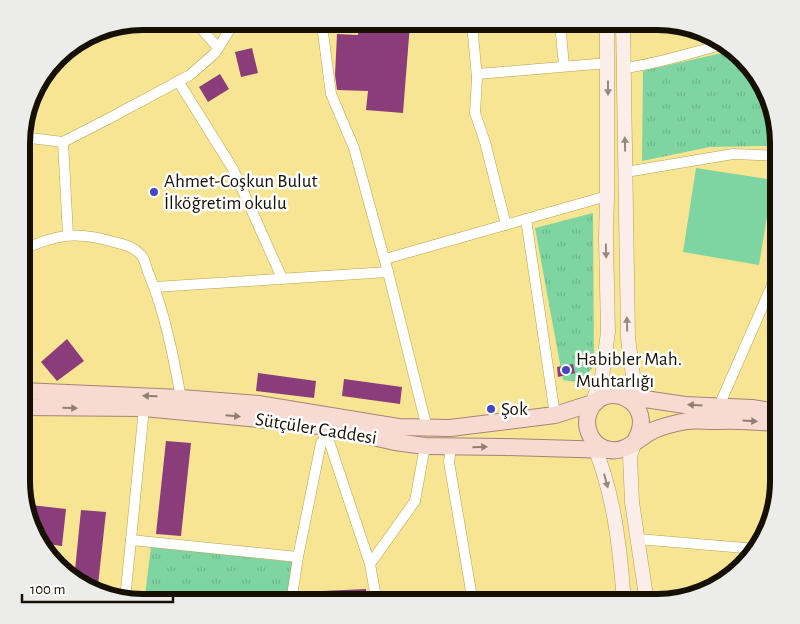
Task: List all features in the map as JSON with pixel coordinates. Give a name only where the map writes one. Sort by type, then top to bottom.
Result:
[{"type":"main road","name":"Sütçüler Caddesi","points":[[30,391],[180,398],[258,404],[398,427],[427,428],[450,428],[555,415],[593,404]]},
{"type":"main road","points":[[770,411],[632,400],[613,395],[604,397],[593,404],[587,418],[587,427],[599,445],[620,450],[659,429],[688,421],[751,420],[770,423]]},
{"type":"main road","points":[[632,400],[641,416],[642,425],[635,441]]},
{"type":"main road","name":"Sütçüler Caddesi","points":[[30,407],[144,408],[258,419],[425,446],[599,445]]},
{"type":"street","points":[[203,30],[218,48]]},
{"type":"street","points":[[30,138],[62,142],[190,75],[214,53],[229,30]]},
{"type":"street","points":[[323,30],[331,94],[354,148],[385,259],[427,428]]},
{"type":"street","points":[[473,30],[477,74],[475,113],[485,142],[506,225]]},
{"type":"street","points":[[561,30],[564,66]]},
{"type":"street","points":[[593,404],[602,377],[608,332],[606,238],[607,30]]},
{"type":"street","points":[[623,30],[628,338],[632,400]]},
{"type":"street","points":[[624,68],[649,65],[716,46]]},
{"type":"street","points":[[477,74],[608,63]]},
{"type":"street","points":[[178,81],[233,169],[282,278]]},
{"type":"street","points":[[62,142],[68,236]]},
{"type":"street","points":[[626,172],[733,154],[770,156]]},
{"type":"street","points":[[385,259],[607,196]]},
{"type":"street","points":[[526,219],[555,415]]},
{"type":"street","points":[[30,246],[45,239],[68,236],[94,236],[133,247],[143,256],[155,287],[169,338],[180,398]]},
{"type":"street","points":[[155,287],[388,272]]},
{"type":"street","points":[[719,406],[770,290]]},
{"type":"street","points":[[126,593],[144,408]]},
{"type":"street","points":[[292,594],[321,442],[328,431]]},
{"type":"street","points":[[328,431],[370,564],[375,594]]},
{"type":"street","points":[[635,441],[630,456],[630,474],[632,502],[646,594]]},
{"type":"street","points":[[599,445],[619,542],[623,594]]},
{"type":"street","points":[[370,564],[415,500],[425,446]]},
{"type":"street","points":[[451,447],[449,462],[471,594]]},
{"type":"street","points":[[638,539],[748,547]]},
{"type":"street","points":[[131,540],[298,557]]},
{"type":"green space","points":[[725,52],[747,74],[758,93],[766,114],[770,146],[710,147],[642,161],[643,71]]},
{"type":"green space","points":[[696,168],[770,180],[770,198],[759,265],[683,252]]},
{"type":"green space","points":[[593,213],[594,366],[578,381],[569,381],[563,380],[535,228]]},
{"type":"green space","points":[[151,547],[293,562],[289,594],[145,594]]},
{"type":"building","points":[[358,30],[410,30],[403,113],[366,110],[368,91],[337,90],[335,75],[337,34],[358,35]]},
{"type":"building","points":[[252,48],[258,73],[241,77],[235,52]]},
{"type":"building","points":[[220,74],[229,89],[208,102],[199,87]]},
{"type":"building","points":[[67,339],[84,361],[57,381],[41,362]]},
{"type":"building","name":"Habibler Mah. Muhtarlığı","points":[[573,364],[575,373],[558,377],[557,367]]},
{"type":"building","points":[[258,373],[316,381],[314,398],[256,391]]},
{"type":"building","points":[[344,379],[402,387],[400,404],[342,396]]},
{"type":"building","points":[[166,441],[191,443],[181,536],[156,534]]},
{"type":"building","points":[[33,505],[66,509],[62,546],[49,544]]},
{"type":"building","points":[[81,510],[106,512],[98,584],[75,572]]},
{"type":"building","points":[[366,589],[366,594],[300,594],[300,592]]},
{"type":"place","name":"Ahmet-Coşkun Bulut İlköğretim okulu","points":[[154,192]]},
{"type":"place","name":"Habibler Mah. Muhtarlığı","points":[[566,370]]},
{"type":"place","name":"Şok","points":[[491,409]]}]
